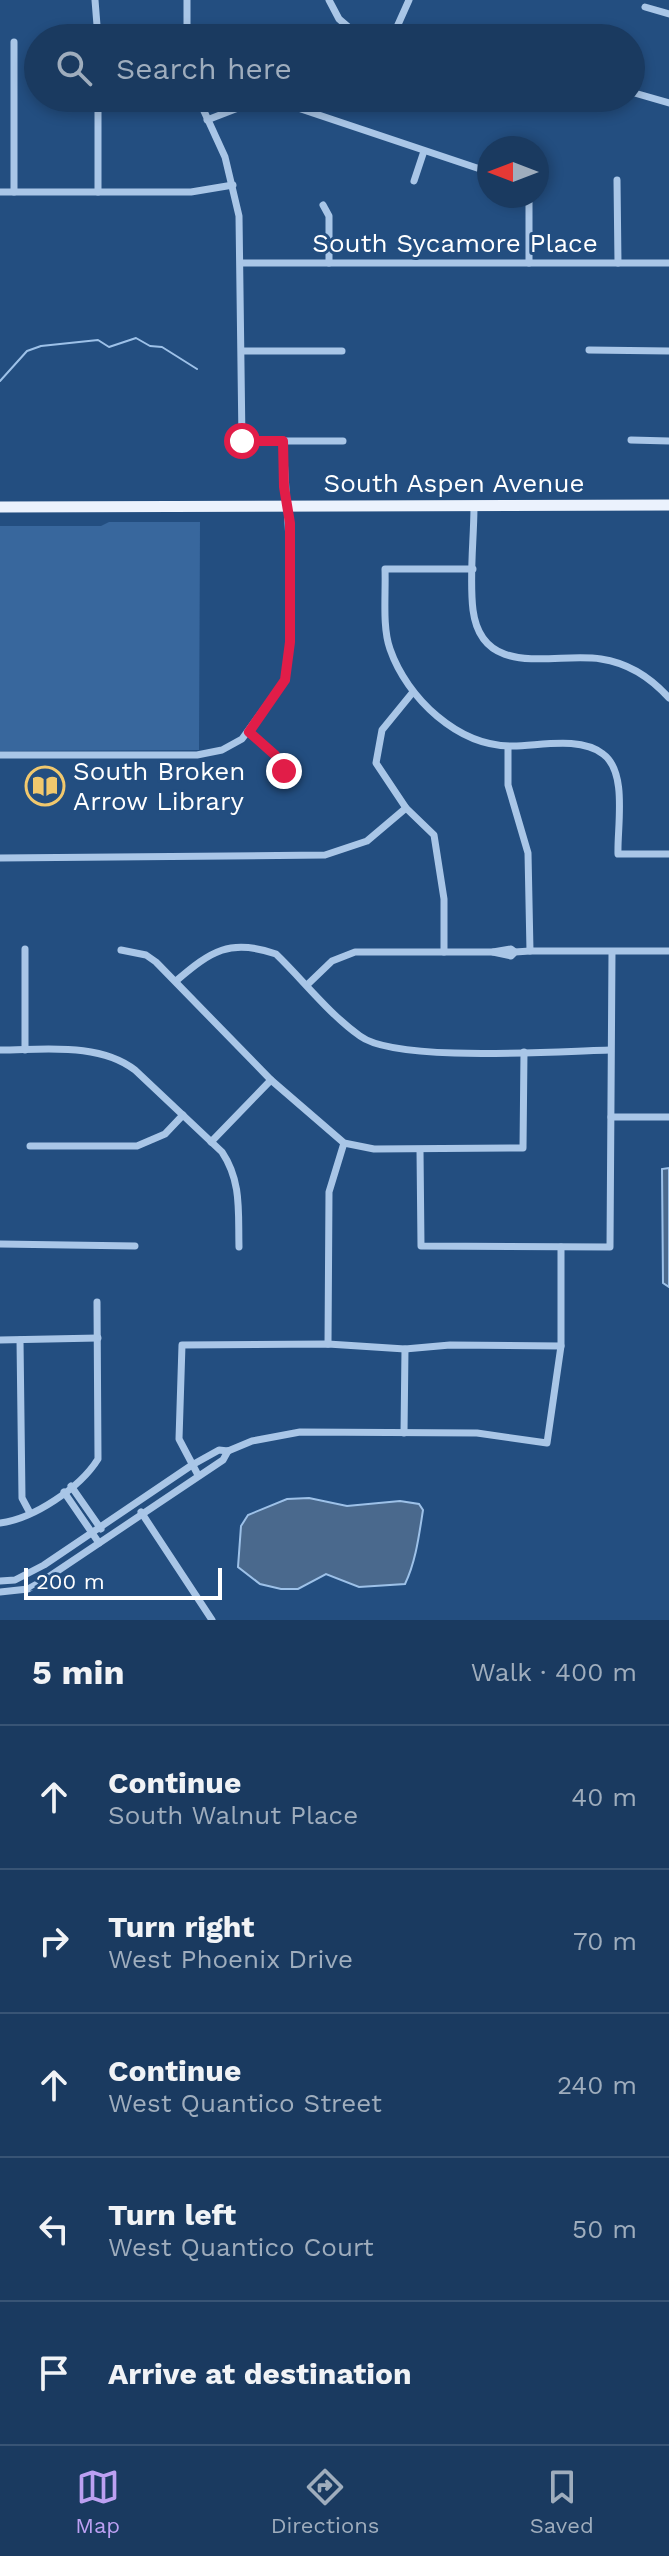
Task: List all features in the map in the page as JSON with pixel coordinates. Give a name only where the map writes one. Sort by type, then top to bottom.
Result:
[{"type":"main road","name":"South Aspen Avenue","points":[[0,507],[669,505]]},
{"type":"street","points":[[95,0],[97,24]]},
{"type":"street","points":[[187,0],[187,24]]},
{"type":"street","points":[[329,0],[345,24]]},
{"type":"street","points":[[398,24],[409,0]]},
{"type":"street","points":[[645,7],[669,14]]},
{"type":"street","points":[[14,42],[14,192]]},
{"type":"street","points":[[645,96],[669,103]]},
{"type":"street","points":[[98,112],[98,192]]},
{"type":"street","points":[[204,112],[225,157],[233,185],[242,263],[242,441],[343,441]]},
{"type":"street","points":[[207,120],[225,112]]},
{"type":"street","points":[[306,112],[477,168]]},
{"type":"street","points":[[414,181],[424,151]]},
{"type":"street","points":[[617,180],[618,263]]},
{"type":"street","points":[[0,192],[191,192],[233,185]]},
{"type":"street","points":[[323,205],[329,216],[329,263]]},
{"type":"street","points":[[529,208],[529,263]]},
{"type":"street","name":"South Sycamore Place","points":[[242,263],[669,263]]},
{"type":"street","points":[[589,350],[669,351]]},
{"type":"street","points":[[242,351],[342,351]]},
{"type":"street","points":[[631,440],[669,441]]},
{"type":"street","points":[[0,755],[197,755],[222,750],[249,732],[285,680],[290,642],[283,441]]},
{"type":"street","points":[[474,506],[473,611],[479,630],[493,648],[515,659],[601,659],[633,668],[668,695]]},
{"type":"street","points":[[473,569],[385,569],[389,647],[413,692],[441,718],[474,741],[508,747],[579,744],[604,754],[617,777],[618,854],[669,854]]},
{"type":"street","points":[[413,692],[382,730],[376,763],[406,808],[434,835],[444,899],[444,952]]},
{"type":"street","points":[[249,732],[275,755],[284,771]]},
{"type":"street","points":[[508,747],[508,785],[528,853],[530,951]]},
{"type":"street","points":[[0,858],[325,855],[367,841],[406,808]]},
{"type":"street","points":[[176,981],[216,950],[235,947],[276,954],[360,1037],[380,1046],[426,1052],[610,1050]]},
{"type":"street","points":[[25,949],[25,1050]]},
{"type":"street","points":[[307,985],[332,961],[355,952],[493,952],[511,949],[515,952],[669,951]]},
{"type":"street","points":[[121,950],[146,955],[176,981],[271,1080],[344,1143],[374,1149],[523,1148],[524,1052]]},
{"type":"street","points":[[420,1150],[421,1246],[610,1247],[612,952]]},
{"type":"street","points":[[0,1050],[95,1052],[120,1059],[227,1159],[238,1183],[239,1247]]},
{"type":"street","points":[[211,1142],[271,1080]]},
{"type":"street","points":[[30,1146],[137,1146],[165,1134],[183,1115]]},
{"type":"street","points":[[611,1117],[669,1117]]},
{"type":"street","points":[[328,1344],[329,1192],[344,1143]]},
{"type":"street","points":[[0,1244],[135,1246]]},
{"type":"street","points":[[0,1581],[15,1580],[219,1450],[228,1451],[252,1441],[300,1432],[477,1433],[547,1443],[561,1346],[561,1247]]},
{"type":"street","points":[[0,1523],[16,1521],[64,1492],[90,1473],[98,1459],[97,1302]]},
{"type":"street","points":[[0,1340],[98,1338]]},
{"type":"street","points":[[20,1340],[20,1469],[22,1498],[30,1513]]},
{"type":"street","points":[[198,1475],[179,1439],[182,1345],[328,1344],[405,1349],[450,1345],[561,1346]]},
{"type":"street","points":[[404,1433],[405,1349]]},
{"type":"street","points":[[0,1592],[28,1589],[223,1460],[228,1451]]},
{"type":"street","points":[[71,1486],[107,1537]]},
{"type":"street","points":[[64,1492],[99,1543]]},
{"type":"street","points":[[135,1504],[212,1620]]},
{"type":"street","points":[[77,1511],[85,1506]]},
{"type":"street","points":[[15,1580],[16,1591]]},
{"type":"shaded area","points":[[109,522],[200,522],[199,750],[0,751],[0,526],[101,526]]},
{"type":"shaded area","points":[[669,1168],[669,1287],[663,1283],[662,1169]]},
{"type":"shaded area","points":[[309,1498],[347,1506],[400,1501],[419,1504],[423,1510],[412,1566],[405,1584],[359,1587],[326,1574],[298,1589],[281,1589],[260,1584],[238,1567],[241,1526],[248,1515],[287,1499]]},
{"type":"waterway","points":[[0,381],[27,351],[41,346],[98,340],[109,347],[136,338],[150,346],[162,347],[197,369]]},
{"type":"place","name":"South Broken Arrow Library","points":[[45,786]]},
{"type":"route","points":[[242,441],[283,441],[284,487],[290,523],[290,642],[285,680],[249,732],[275,755],[284,771]]}]
